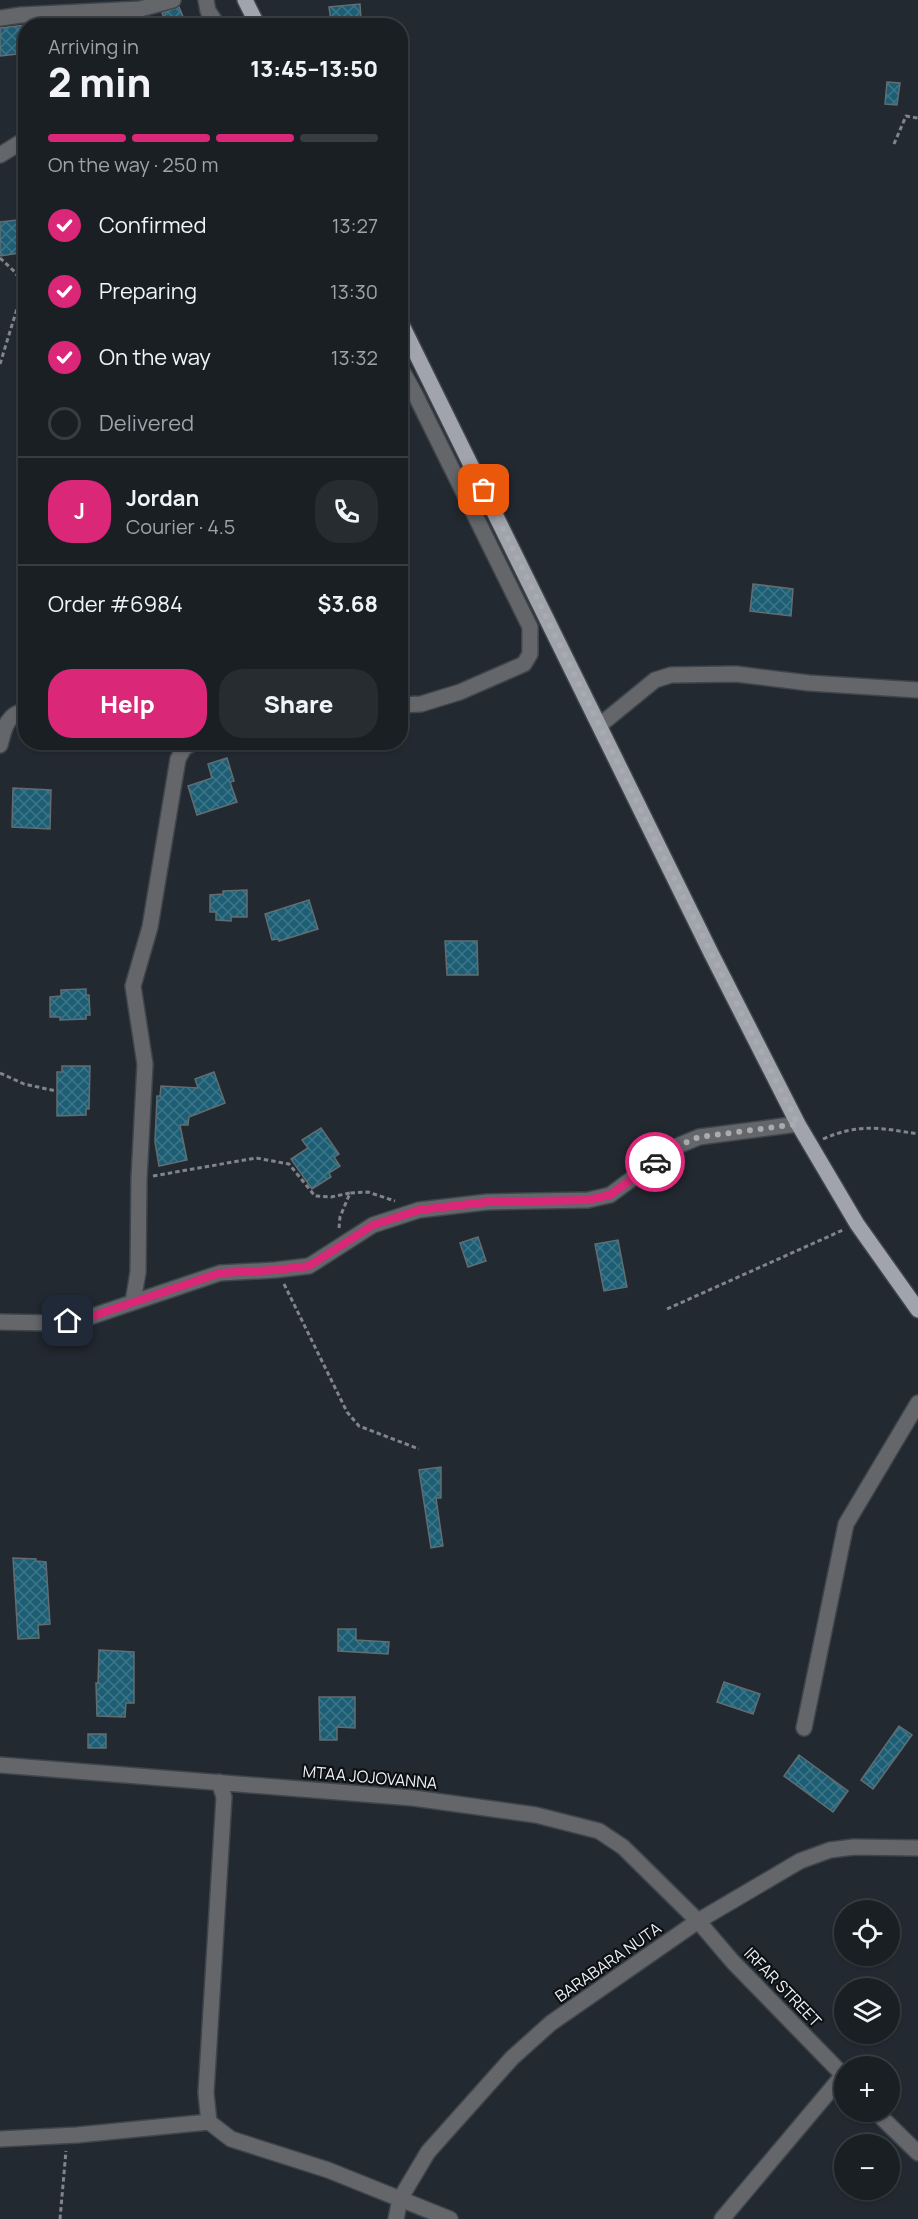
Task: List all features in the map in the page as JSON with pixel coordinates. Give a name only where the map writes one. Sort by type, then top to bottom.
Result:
[{"type":"main road","points":[[245,0],[254,18]]},
{"type":"main road","points":[[408,339],[711,953],[798,1124],[857,1224],[916,1305]]},
{"type":"street","points":[[0,18],[140,9],[173,0]]},
{"type":"street","points":[[206,0],[208,11],[213,18]]},
{"type":"street","points":[[0,155],[18,144]]},
{"type":"street","points":[[408,382],[530,627],[530,654],[524,664],[460,692],[421,704],[408,705]]},
{"type":"street","points":[[600,725],[655,680],[671,675],[736,674],[809,683],[918,690]]},
{"type":"street","points":[[0,745],[5,725],[12,716],[18,714]]},
{"type":"street","points":[[134,1302],[138,1272],[139,1179],[145,1064],[133,986],[150,927],[178,759],[183,750]]},
{"type":"street","points":[[0,1322],[52,1323],[84,1319],[220,1273],[309,1266],[373,1225],[419,1210],[487,1202],[588,1200],[610,1195],[675,1147],[699,1137],[798,1124]]},
{"type":"street","points":[[804,1728],[846,1524],[918,1402]]},
{"type":"street","name":"MTAA JOJOVANNA","points":[[0,1765],[413,1798],[536,1815],[599,1831],[623,1847],[698,1921]]},
{"type":"street","points":[[209,2122],[206,2093],[224,1797],[219,1782]]},
{"type":"street","name":"BARABARA NUTA","points":[[396,2219],[400,2199],[428,2152],[512,2058],[551,2023],[698,1921],[800,1861],[830,1850],[854,1847],[918,1848]]},
{"type":"street","name":"IRFAR STREET","points":[[698,1921],[733,1962],[834,2066]]},
{"type":"street","points":[[723,2219],[834,2088]]},
{"type":"street","points":[[0,2139],[77,2135],[209,2122],[231,2139],[328,2170],[450,2219]]},
{"type":"street","points":[[886,2122],[918,2153]]},
{"type":"path","points":[[894,144],[906,116],[918,118]]},
{"type":"path","points":[[0,258],[18,276]]},
{"type":"path","points":[[0,364],[18,308]]},
{"type":"path","points":[[0,1073],[24,1084],[56,1091]]},
{"type":"path","points":[[810,1144],[844,1130],[877,1128],[918,1134]]},
{"type":"path","points":[[139,1179],[256,1158],[290,1164],[315,1196],[331,1197],[368,1192],[419,1210]]},
{"type":"path","points":[[336,1248],[340,1217],[350,1193]]},
{"type":"path","points":[[667,1309],[857,1224]]},
{"type":"path","points":[[275,1270],[288,1291],[347,1412],[359,1426],[419,1449]]},
{"type":"path","points":[[60,2219],[65,2152],[77,2135]]},
{"type":"building","points":[[360,4],[361,18],[330,18],[329,7]]},
{"type":"building","points":[[179,7],[184,18],[164,18],[162,13]]},
{"type":"building","points":[[18,26],[18,54],[0,56],[0,28]]},
{"type":"building","points":[[887,82],[900,83],[897,105],[885,104]]},
{"type":"building","points":[[18,220],[18,253],[0,256],[0,222]]},
{"type":"building","points":[[753,584],[793,589],[791,616],[750,611]]},
{"type":"building","points":[[227,758],[234,781],[230,782],[237,802],[197,815],[188,786],[212,778],[208,764]]},
{"type":"building","points":[[13,788],[51,790],[50,829],[12,827]]},
{"type":"building","points":[[247,890],[247,917],[231,917],[231,921],[216,920],[216,912],[210,912],[210,895],[223,894],[223,891]]},
{"type":"building","points":[[309,900],[318,929],[279,941],[278,939],[272,940],[265,914]]},
{"type":"building","points":[[445,941],[477,941],[478,975],[447,975]]},
{"type":"building","points":[[86,989],[86,995],[89,995],[90,1015],[86,1015],[86,1019],[60,1020],[60,1017],[50,1017],[50,997],[61,996],[61,990]]},
{"type":"building","points":[[62,1066],[90,1066],[89,1109],[86,1109],[86,1115],[57,1116],[57,1072],[62,1072]]},
{"type":"building","points":[[214,1072],[225,1103],[189,1117],[188,1125],[180,1125],[187,1160],[159,1166],[155,1142],[157,1096],[160,1096],[161,1086],[198,1088],[195,1079]]},
{"type":"building","points":[[321,1128],[339,1154],[334,1157],[340,1166],[329,1173],[331,1177],[312,1189],[291,1159],[308,1148],[302,1140]]},
{"type":"building","points":[[478,1237],[486,1261],[468,1267],[460,1243]]},
{"type":"building","points":[[618,1240],[627,1287],[604,1291],[595,1244]]},
{"type":"building","points":[[441,1467],[441,1498],[436,1498],[443,1546],[431,1548],[419,1470]]},
{"type":"building","points":[[13,1558],[46,1562],[50,1624],[38,1625],[39,1638],[18,1639]]},
{"type":"building","points":[[338,1629],[356,1629],[356,1640],[389,1642],[388,1654],[338,1651]]},
{"type":"building","points":[[99,1650],[134,1652],[134,1703],[126,1703],[125,1717],[97,1716],[96,1683],[98,1683]]},
{"type":"building","points":[[724,1682],[760,1694],[753,1714],[717,1702]]},
{"type":"building","points":[[319,1697],[355,1697],[355,1728],[337,1727],[337,1740],[320,1740]]},
{"type":"building","points":[[899,1726],[912,1735],[873,1789],[861,1780]]},
{"type":"building","points":[[88,1734],[106,1734],[106,1748],[88,1748]]},
{"type":"building","points":[[799,1755],[848,1791],[833,1812],[784,1776]]},
{"type":"way so far","points":[[484,490],[711,953],[798,1124],[699,1137],[675,1147],[655,1162]]},
{"type":"route","points":[[68,1321],[84,1319],[220,1273],[309,1266],[373,1225],[419,1210],[487,1202],[588,1200],[610,1195],[655,1162]]}]
